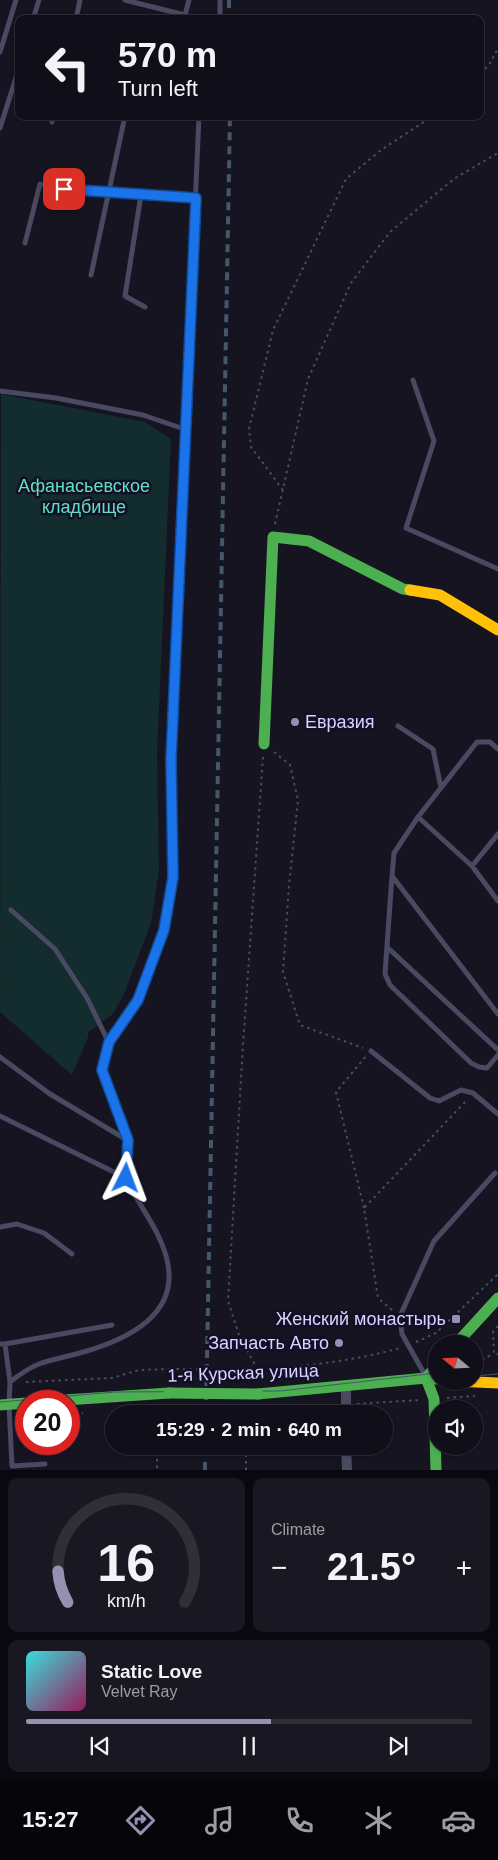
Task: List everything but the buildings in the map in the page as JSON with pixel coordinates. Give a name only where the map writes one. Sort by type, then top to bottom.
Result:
[{"type":"street","points":[[264,744],[273,537],[309,541],[403,589],[440,595],[497,626]]},
{"type":"street","points":[[464,1335],[498,1298]]},
{"type":"street","name":"1-я Курская улица","points":[[80,1399],[170,1393],[258,1394],[428,1378]]},
{"type":"street","points":[[483,1382],[498,1383]]},
{"type":"street","points":[[346,1386],[346,1405]]},
{"type":"street","points":[[433,1390],[436,1470]]},
{"type":"street","points":[[346,1455],[347,1470]]},
{"type":"lane","points":[[0,52],[16,0]]},
{"type":"lane","points":[[34,15],[39,0]]},
{"type":"lane","points":[[77,15],[80,0]]},
{"type":"lane","points":[[125,0],[178,15]]},
{"type":"lane","points":[[185,15],[189,0]]},
{"type":"lane","points":[[220,0],[220,15]]},
{"type":"lane","points":[[0,128],[15,81]]},
{"type":"lane","points":[[90,275],[124,120]]},
{"type":"lane","points":[[10,1382],[39,1364],[82,1353],[110,1342],[149,1321],[159,1311],[168,1291],[170,1273],[166,1254],[158,1233],[134,1196],[126,1178],[128,1140],[102,1070],[109,1042],[138,1000],[164,930],[173,877],[171,760],[199,120]]},
{"type":"lane","points":[[24,242],[40,184],[64,189],[196,198]]},
{"type":"lane","points":[[141,195],[125,296],[145,307]]},
{"type":"lane","points":[[413,380],[434,441],[406,528],[498,569]]},
{"type":"lane","points":[[0,391],[56,398],[143,415],[184,429]]},
{"type":"lane","points":[[398,726],[433,750],[441,788]]},
{"type":"lane","points":[[498,749],[490,742],[477,742],[418,817],[394,853],[385,974],[390,985],[471,1063],[487,1068],[498,1055]]},
{"type":"lane","points":[[418,817],[472,866],[498,901]]},
{"type":"lane","points":[[472,866],[498,834]]},
{"type":"lane","points":[[392,876],[498,1014]]},
{"type":"lane","points":[[11,910],[55,949],[87,998],[109,1042]]},
{"type":"lane","points":[[387,947],[498,1050]]},
{"type":"lane","points":[[370,1051],[430,1098],[439,1101],[461,1090],[473,1093],[498,1114]]},
{"type":"lane","points":[[0,1057],[50,1094],[128,1140]]},
{"type":"lane","points":[[0,1116],[126,1178]]},
{"type":"lane","points":[[428,1374],[408,1346],[402,1334],[400,1316],[434,1241],[495,1173]]},
{"type":"lane","points":[[0,1227],[17,1224],[44,1233],[72,1254]]},
{"type":"lane","points":[[46,1464],[12,1466],[5,1405],[10,1382],[3,1344],[112,1325]]},
{"type":"lane","points":[[483,1382],[498,1376]]},
{"type":"path","points":[[484,69],[489,65],[498,48]]},
{"type":"path","points":[[283,490],[250,447],[249,429],[274,330],[346,179],[381,150],[427,120]]},
{"type":"path","points":[[273,537],[308,379],[351,283],[390,232],[455,178],[498,152]]},
{"type":"path","points":[[264,744],[290,765],[298,800],[289,885],[283,972],[300,1025],[370,1051],[336,1092],[364,1208],[378,1298],[400,1316]]},
{"type":"path","points":[[258,1370],[240,1338],[228,1301],[243,1045],[264,744]]},
{"type":"path","points":[[364,1208],[473,1093]]},
{"type":"path","points":[[10,1382],[112,1378],[139,1370],[258,1370],[320,1365],[378,1354],[408,1346],[436,1333],[498,1276]]},
{"type":"path","points":[[494,1354],[493,1332],[498,1326]]},
{"type":"path","points":[[483,1360],[498,1354]]},
{"type":"path","points":[[434,1399],[482,1395]]},
{"type":"path","points":[[80,1414],[87,1413]]},
{"type":"path","points":[[157,1455],[158,1470]]},
{"type":"path","points":[[246,1455],[246,1470]]},
{"type":"green space","name":"Афанасьевское кладбище","points":[[1,394],[145,422],[171,439],[157,754],[159,870],[151,923],[124,994],[113,1014],[88,1032],[88,1037],[72,1075],[0,1012]]},
{"type":"tram line","points":[[0,1402],[115,1392],[280,1391],[428,1374]]},
{"type":"tram line","points":[[483,1375],[498,1374]]},
{"type":"railway","points":[[229,0],[229,15]]},
{"type":"railway","points":[[206,1405],[230,120]]},
{"type":"railway","points":[[205,1455],[205,1470]]},
{"type":"traffic: fast","points":[[264,744],[273,537],[309,541],[403,589],[410,590]]},
{"type":"traffic: fast","points":[[464,1335],[498,1298]]},
{"type":"traffic: fast","points":[[258,1394],[426,1378],[428,1376]]},
{"type":"traffic: fast","points":[[428,1378],[426,1378],[428,1383]]},
{"type":"traffic: fast","points":[[431,1390],[434,1399],[436,1470]]},
{"type":"traffic: fast","points":[[80,1399],[169,1393]]},
{"type":"traffic: fast","points":[[169,1393],[258,1394]]},
{"type":"traffic: fast","points":[[0,1405],[15,1404]]},
{"type":"traffic: slow","points":[[410,590],[440,595],[498,630]]},
{"type":"traffic: slow","points":[[483,1382],[498,1383]]},
{"type":"place","name":"Евразия","points":[[295,722]]},
{"type":"place","name":"Женский монастырь","points":[[456,1319]]},
{"type":"place","name":"Запчасть Авто","points":[[339,1343]]},
{"type":"route","points":[[64,189],[196,198],[184,429],[171,760],[173,877],[164,930],[138,1000],[109,1042],[102,1070],[128,1140],[126,1178]]}]
